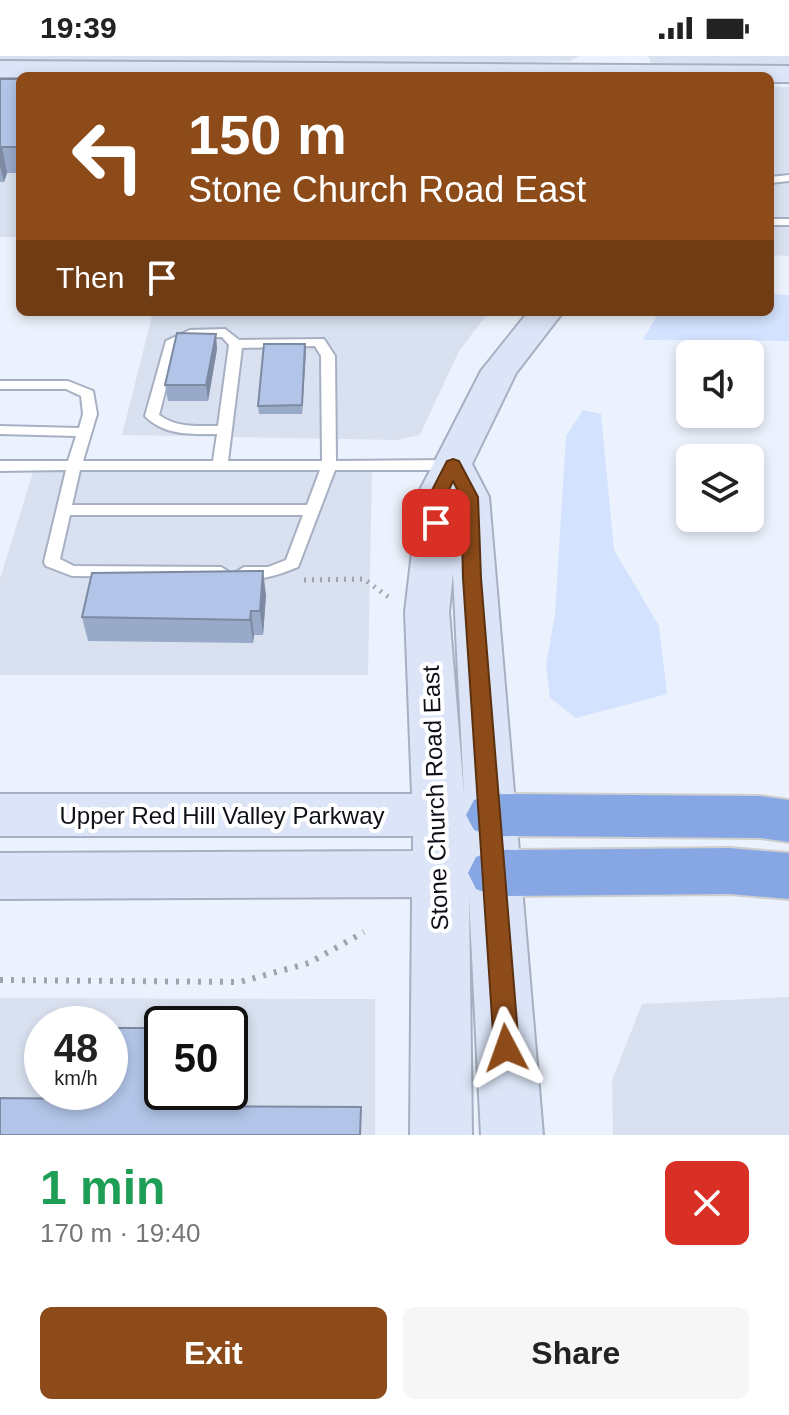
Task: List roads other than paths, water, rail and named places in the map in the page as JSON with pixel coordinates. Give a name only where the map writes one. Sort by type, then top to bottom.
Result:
[{"type":"highway","points":[[492,815],[760,817],[789,821]]},
{"type":"highway","points":[[495,873],[730,871],[789,876]]},
{"type":"main road","points":[[0,69],[619,69],[721,72]]},
{"type":"main road","name":"Stone Church Road East","points":[[441,1135],[439,815],[428,629],[439,492],[499,371],[543,316]]},
{"type":"main road","name":"Stone Church Road East","points":[[453,465],[469,497],[472,578],[492,815],[512,1135]]},
{"type":"main road","name":"Upper Red Hill Valley Parkway","points":[[0,815],[492,815]]},
{"type":"main road","points":[[0,876],[439,876],[495,873]]},
{"type":"lane","points":[[0,385],[68,385],[88,394],[90,414],[74,466],[52,562],[72,571],[269,572],[292,563],[329,466],[328,356],[319,342],[236,344],[225,333],[178,337],[171,344],[152,416],[161,425],[173,428],[224,430]]},
{"type":"lane","points":[[220,466],[236,344]]},
{"type":"lane","points":[[0,430],[85,432]]},
{"type":"lane","points":[[0,466],[453,465]]},
{"type":"lane","points":[[64,510],[312,510]]}]
